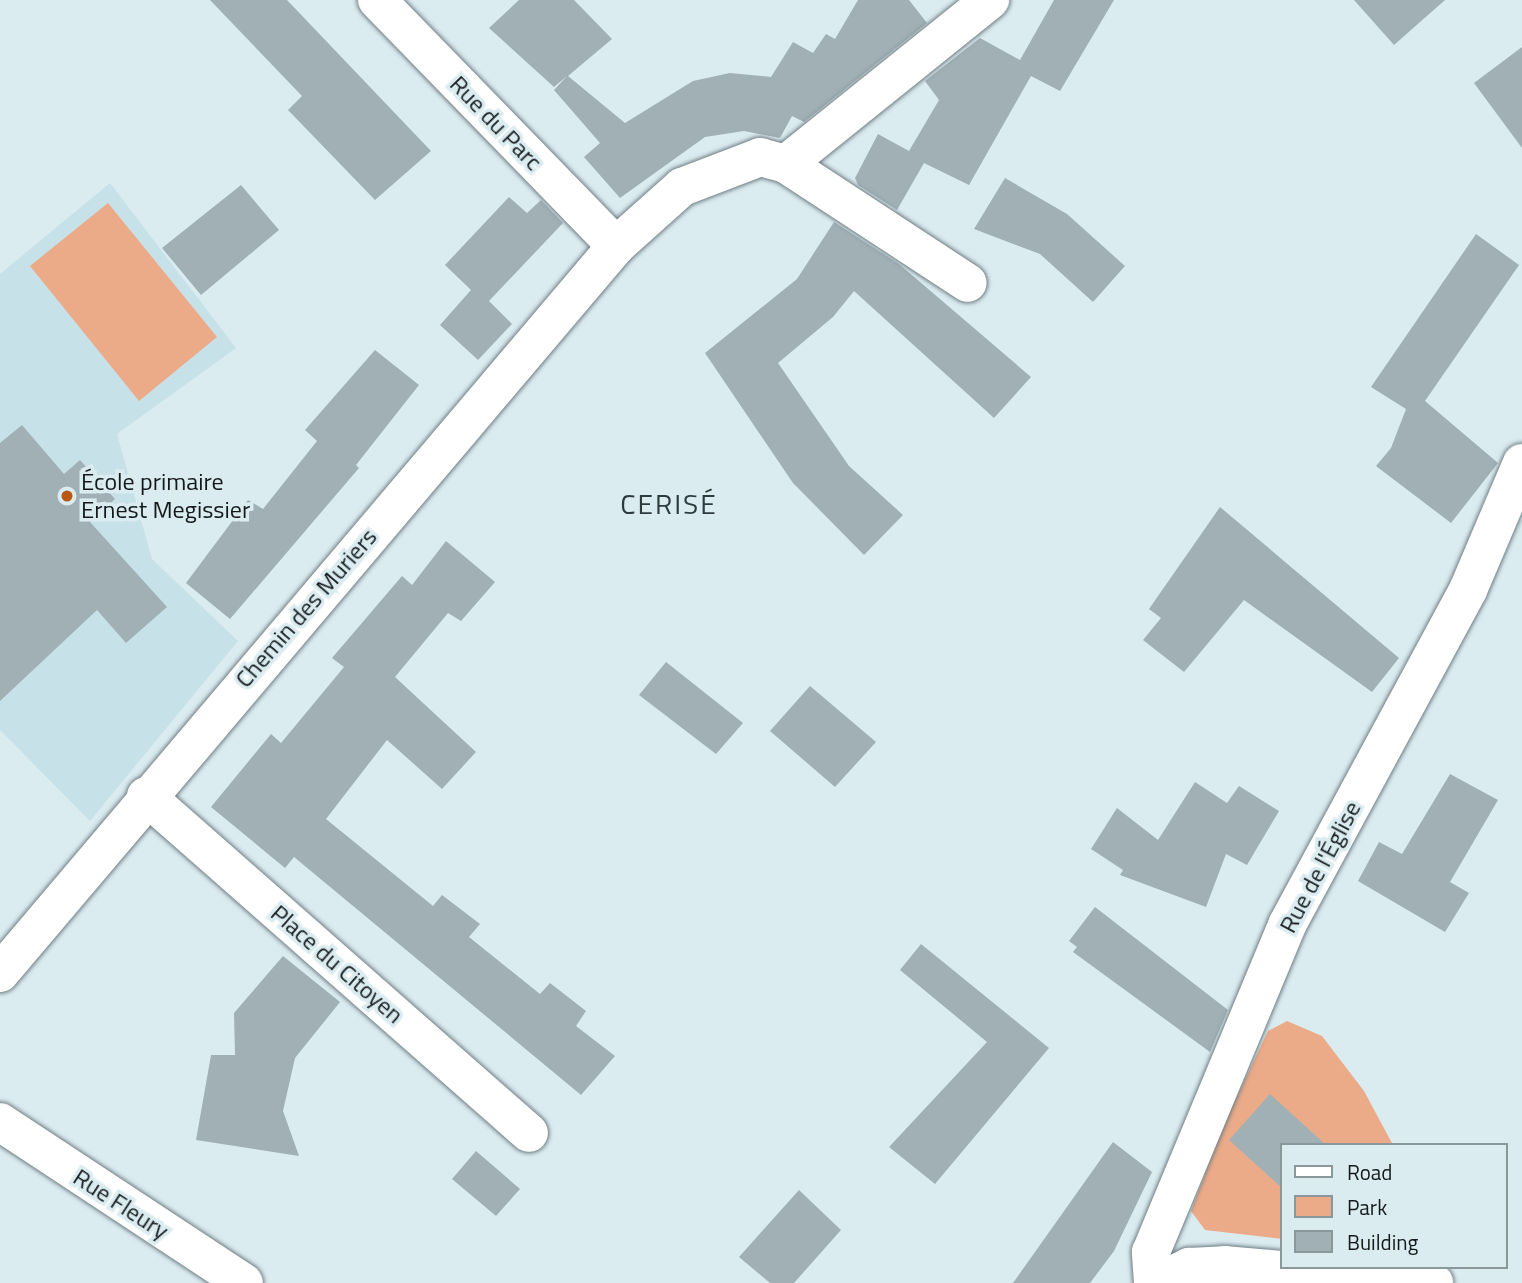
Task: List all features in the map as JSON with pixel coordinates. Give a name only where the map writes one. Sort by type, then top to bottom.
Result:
[{"type":"street","name":"Rue du Parc","points":[[377,0],[616,246]]},
{"type":"street","points":[[968,283],[786,164],[990,0]]},
{"type":"street","name":"Chemin des Muriers","points":[[0,973],[146,796],[616,246],[682,187],[719,169],[760,157],[786,164]]},
{"type":"street","name":"Rue de l'Église","points":[[1155,1283],[1151,1252],[1288,923],[1468,590],[1522,463]]},
{"type":"street","name":"Place du Citoyen","points":[[146,796],[529,1133]]},
{"type":"street","name":"Rue Fleury","points":[[0,1122],[244,1283]]},
{"type":"street","points":[[1155,1283],[1189,1267],[1225,1265],[1434,1283]]},
{"type":"shaded area","name":"École primaire Ernest Megissier","points":[[110,183],[236,348],[117,434],[152,559],[238,641],[90,821],[0,730],[0,274]]},
{"type":"green space","points":[[108,203],[217,337],[139,401],[30,266]]},
{"type":"green space","points":[[1287,1021],[1322,1036],[1364,1091],[1392,1143],[1280,1143],[1280,1239],[1205,1230],[1191,1211],[1224,1124],[1268,1031]]},
{"type":"building","points":[[210,0],[287,0],[431,151],[375,200],[288,110],[302,96]]},
{"type":"building","points":[[519,0],[574,0],[612,39],[568,76],[625,123],[693,81],[730,73],[771,77],[793,42],[813,53],[826,34],[835,39],[858,0],[909,0],[927,23],[804,122],[792,116],[780,138],[744,131],[705,137],[620,198],[584,157],[600,143],[554,90],[567,76],[554,87],[489,28]]},
{"type":"building","points":[[1054,0],[1114,0],[1060,91],[1031,76],[969,185],[924,163],[897,210],[858,185],[855,178],[878,134],[909,151],[939,100],[925,81],[980,38],[1020,60]]},
{"type":"building","points":[[1354,0],[1445,0],[1394,45]]},
{"type":"building","points":[[1522,47],[1522,148],[1474,83]]},
{"type":"building","points":[[1005,178],[1067,214],[1125,266],[1093,302],[1040,254],[974,229]]},
{"type":"building","points":[[241,185],[279,230],[201,295],[162,248]]},
{"type":"building","points":[[509,197],[527,213],[541,200],[563,223],[489,301],[512,324],[478,360],[440,325],[471,290],[445,265]]},
{"type":"building","points":[[834,222],[899,264],[1031,377],[994,418],[854,291],[833,317],[778,363],[849,466],[903,515],[864,555],[793,483],[705,353],[797,279]]},
{"type":"building","points":[[1476,234],[1519,265],[1425,401],[1498,463],[1451,523],[1376,466],[1391,448],[1406,409],[1371,387]]},
{"type":"building","points":[[375,350],[419,385],[356,465],[359,468],[230,619],[186,583],[248,500],[263,509],[317,441],[305,430]]},
{"type":"building","points":[[22,425],[64,474],[80,460],[115,499],[90,522],[167,607],[126,643],[97,610],[0,701],[0,443]]},
{"type":"building","points":[[1220,507],[1399,658],[1372,692],[1244,600],[1184,672],[1143,640],[1161,618],[1149,609]]},
{"type":"building","points":[[446,541],[495,582],[461,621],[448,613],[395,677],[476,752],[442,789],[387,740],[326,819],[433,906],[442,895],[480,924],[469,937],[540,994],[550,983],[586,1011],[576,1026],[615,1056],[581,1095],[294,857],[285,868],[211,807],[271,734],[281,743],[344,667],[332,658],[402,576],[412,585]]},
{"type":"building","points":[[666,662],[743,723],[716,754],[639,695]]},
{"type":"building","points":[[810,686],[876,742],[835,787],[770,731]]},
{"type":"building","points":[[1450,774],[1498,800],[1450,882],[1469,893],[1445,932],[1358,881],[1379,842],[1402,854]]},
{"type":"building","points":[[1195,782],[1227,803],[1239,786],[1279,811],[1247,865],[1226,854],[1206,907],[1120,875],[1123,870],[1091,849],[1117,808],[1158,840]]},
{"type":"building","points":[[1095,907],[1228,1010],[1210,1052],[1073,952],[1077,947],[1069,941]]},
{"type":"building","points":[[921,944],[1049,1048],[935,1184],[889,1147],[987,1042],[900,970]]},
{"type":"building","points":[[283,956],[340,1002],[295,1058],[283,1111],[299,1156],[196,1140],[211,1055],[235,1055],[234,1013]]},
{"type":"building","points":[[1270,1094],[1324,1143],[1280,1143],[1280,1186],[1229,1140]]},
{"type":"building","points":[[1113,1142],[1152,1172],[1114,1251],[1090,1283],[1013,1283]]},
{"type":"building","points":[[476,1151],[520,1189],[496,1216],[452,1179]]},
{"type":"building","points":[[799,1190],[841,1230],[794,1283],[770,1283],[739,1257]]},
{"type":"place","name":"École primaire Ernest Megissier","points":[[67,496]]},
{"type":"district","name":"CERISÉ","points":[[669,504]]}]
